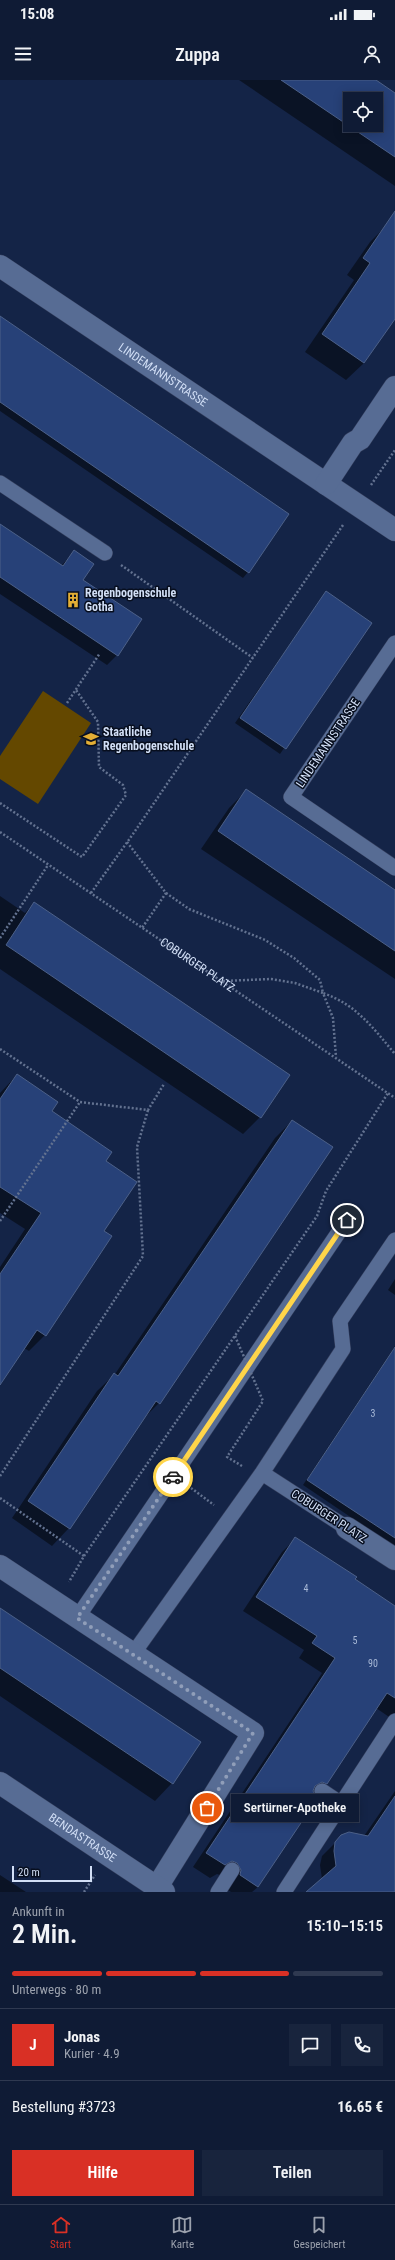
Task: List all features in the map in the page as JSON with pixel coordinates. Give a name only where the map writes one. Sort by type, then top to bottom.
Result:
[{"type":"street","name":"LINDEMANNSTRASSE","points":[[0,266],[395,530]]},
{"type":"street","points":[[326,484],[353,443],[360,439],[395,387]]},
{"type":"street","name":"COBURGER PLATZ","points":[[346,1528],[395,1559]]},
{"type":"street","points":[[0,1566],[253,1733],[161,1890]]},
{"type":"street","name":"BENDASTRASSE","points":[[0,1782],[161,1890]]},
{"type":"lane","points":[[0,483],[105,553]]},
{"type":"lane","name":"LINDEMANNSTRASSE","points":[[395,644],[291,797],[395,868]]},
{"type":"lane","points":[[77,1618],[347,1220]]},
{"type":"lane","points":[[133,1654],[262,1473],[342,1349],[340,1321],[395,1240]]},
{"type":"lane","name":"COBURGER PLATZ","points":[[262,1473],[346,1528]]},
{"type":"lane","points":[[284,1892],[340,1803],[395,1721]]},
{"type":"lane","points":[[322,1791],[340,1803]]},
{"type":"lane","points":[[218,1892],[232,1870]]},
{"type":"path","points":[[91,893],[395,450]]},
{"type":"path","points":[[105,553],[253,658]]},
{"type":"path","points":[[67,703],[100,653]]},
{"type":"path","points":[[0,803],[82,857],[126,795],[123,785],[99,767],[98,722],[76,690]]},
{"type":"path","name":"COBURGER PLATZ","points":[[0,832],[395,1098]]},
{"type":"path","points":[[127,842],[166,893],[189,910],[265,940],[294,958],[320,980],[323,993],[333,1018],[336,1058]]},
{"type":"path","points":[[0,938],[48,864]]},
{"type":"path","points":[[142,928],[166,893]]},
{"type":"path","points":[[222,981],[271,979],[295,983],[342,1000],[363,1016],[395,1054]]},
{"type":"path","points":[[0,1049],[80,1102],[148,1110]]},
{"type":"path","points":[[0,1476],[144,1256],[138,1147],[148,1110],[164,1084]]},
{"type":"path","points":[[56,1603],[84,1556],[317,1216],[326,1191],[388,1093]]},
{"type":"path","points":[[0,1221],[80,1102]]},
{"type":"path","points":[[232,1449],[263,1402],[235,1336]]},
{"type":"path","points":[[158,1466],[186,1486]]},
{"type":"path","points":[[0,1498],[84,1556]]},
{"type":"shaded area","points":[[43,691],[91,723],[38,804],[0,779],[0,756]]},
{"type":"building","points":[[281,80],[376,80],[395,93],[395,157],[358,132],[383,132],[383,92],[343,92],[343,122]]},
{"type":"building","points":[[395,211],[395,319],[364,363],[322,334],[370,263],[363,258]]},
{"type":"building","points":[[0,316],[289,514],[249,573],[0,402]]},
{"type":"building","name":"Regenbogenschule Gotha","points":[[0,524],[63,566],[74,550],[94,564],[83,580],[142,619],[118,656],[0,577]]},
{"type":"building","points":[[326,591],[372,623],[286,749],[240,718]]},
{"type":"building","points":[[246,789],[395,890],[395,951],[218,831]]},
{"type":"building","points":[[34,902],[290,1075],[261,1118],[6,945]]},
{"type":"building","points":[[17,1074],[58,1102],[52,1111],[112,1152],[106,1161],[137,1182],[104,1231],[112,1236],[46,1336],[37,1330],[0,1385],[0,1274],[41,1213],[0,1187],[0,1099]]},
{"type":"building","points":[[292,1120],[333,1147],[160,1404],[156,1401],[70,1529],[28,1501],[114,1373],[118,1376]]},
{"type":"building","points":[[395,1347],[395,1538],[307,1480]]},
{"type":"building","points":[[295,1537],[357,1577],[355,1579],[395,1606],[395,1698],[387,1693],[327,1784],[322,1782],[315,1786],[313,1791],[317,1799],[258,1887],[240,1875],[241,1870],[237,1863],[232,1861],[225,1865],[206,1853],[335,1658],[312,1643],[317,1636],[256,1597]]},
{"type":"building","points":[[0,1608],[201,1742],[173,1784],[0,1668]]},
{"type":"building","points":[[395,1796],[395,1892],[306,1892],[336,1866],[334,1851],[335,1842],[341,1835],[349,1832],[368,1836]]},
{"type":"way so far","points":[[173,1477],[77,1618],[253,1733],[207,1808]]},
{"type":"place","name":"Regenbogenschule Gotha","points":[[73,600]]},
{"type":"place","name":"Staatliche Regenbogenschule","points":[[91,739]]},
{"type":"place","name":"Sertürner-Apotheke","points":[[207,1808]]},
{"type":"route","points":[[173,1477],[347,1220]]}]
